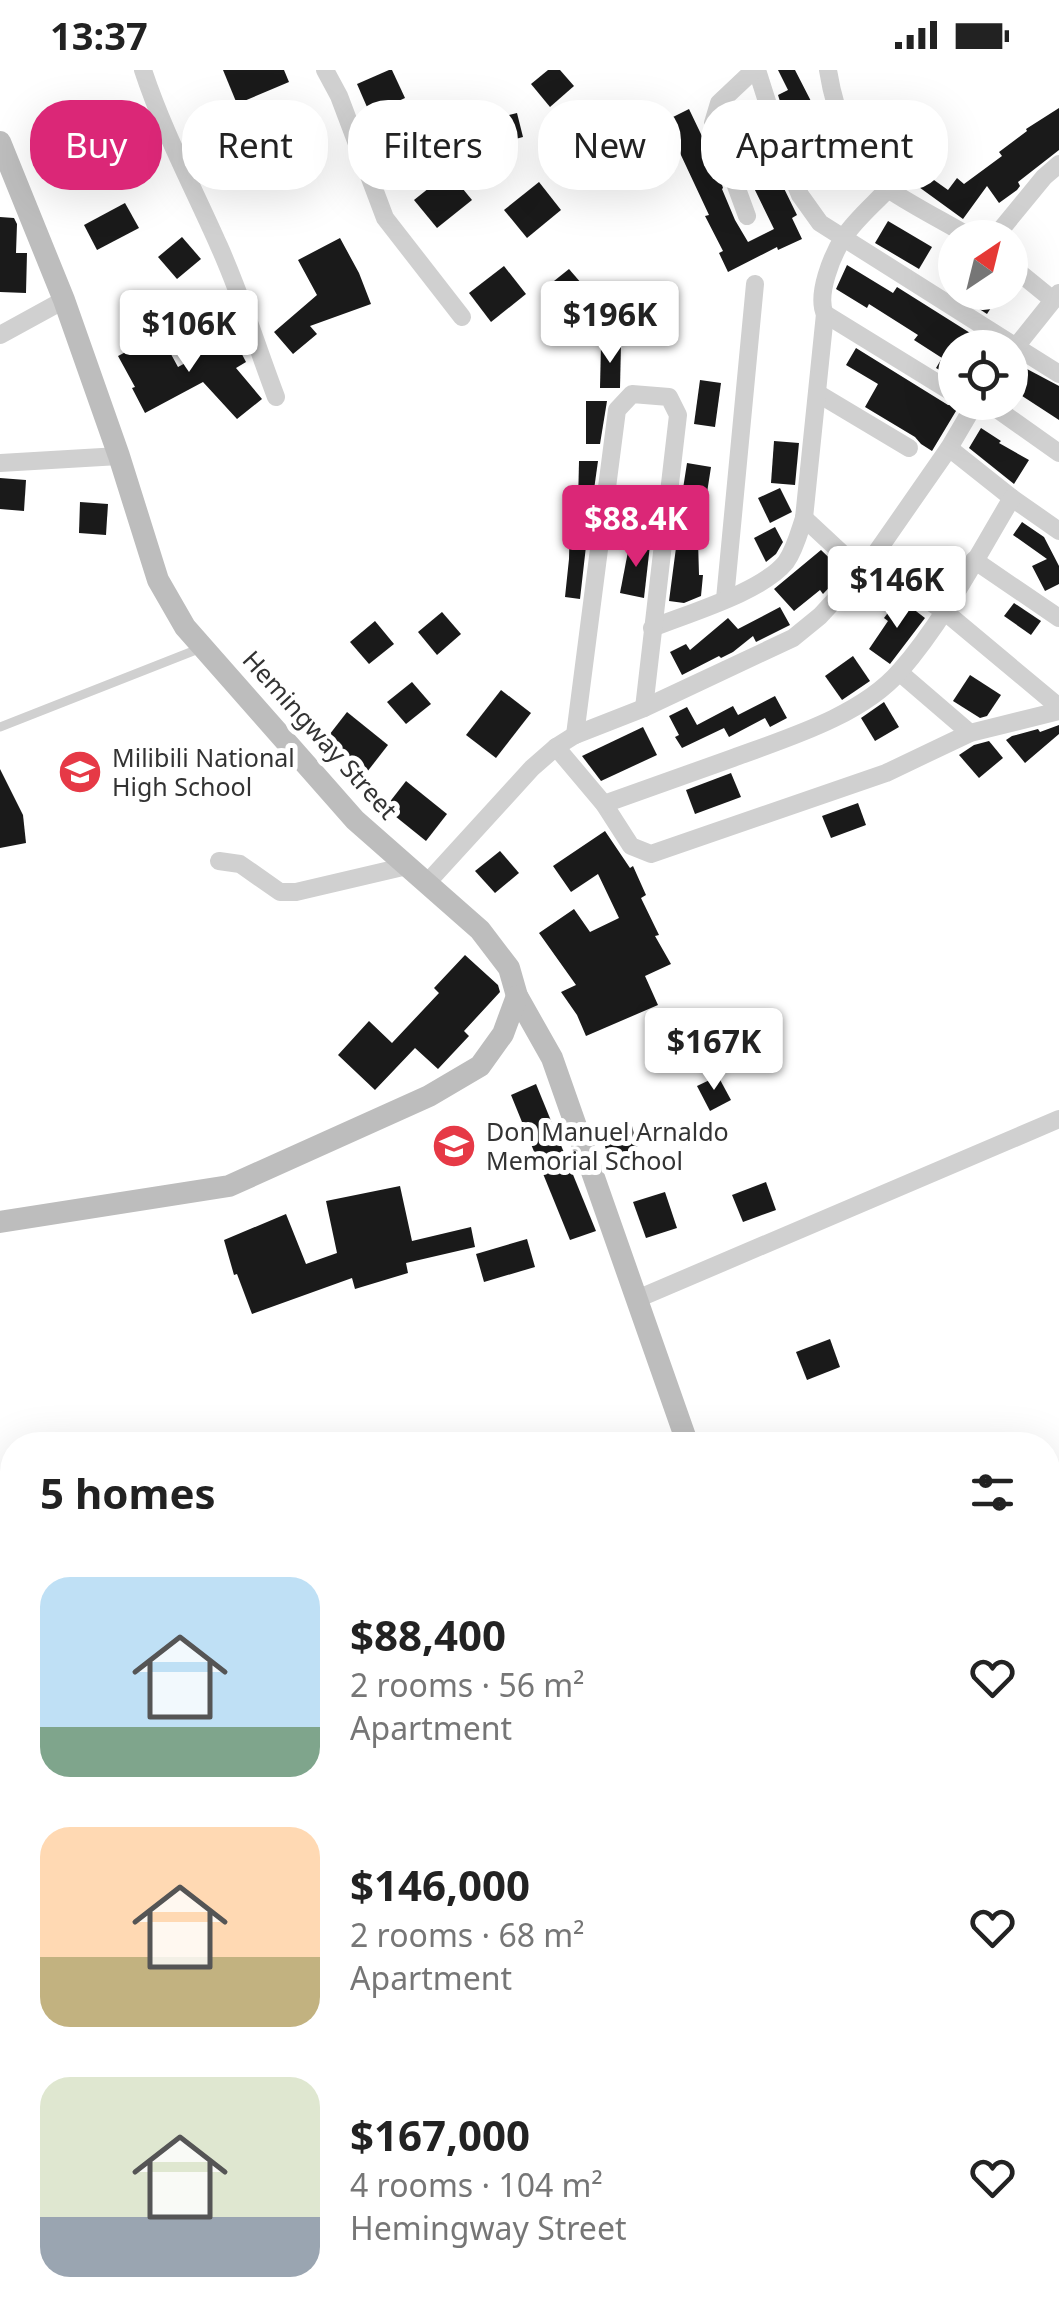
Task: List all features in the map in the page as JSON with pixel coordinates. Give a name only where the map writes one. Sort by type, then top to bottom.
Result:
[{"type":"main road","name":"Hemingway Street","points":[[0,142],[64,300],[158,580],[185,627],[355,820],[480,930],[509,968],[516,996],[552,1058],[683,1432]]},
{"type":"main road","points":[[0,1222],[229,1186],[429,1096],[480,1066],[502,1034],[516,996]]},
{"type":"street","points":[[143,70],[152,101],[222,252],[276,397]]},
{"type":"street","points":[[325,70],[339,96],[385,218],[462,317]]},
{"type":"street","points":[[747,216],[713,122],[719,102],[756,70],[800,194],[820,222],[983,330]]},
{"type":"street","points":[[828,70],[833,100]]},
{"type":"street","points":[[1009,220],[1059,164]]},
{"type":"street","points":[[887,190],[843,238],[825,279],[820,304],[825,314],[938,384]]},
{"type":"street","points":[[890,190],[941,220]]},
{"type":"street","points":[[1028,278],[1056,297],[1028,332]]},
{"type":"street","points":[[725,599],[755,284]]},
{"type":"street","points":[[0,335],[64,300]]},
{"type":"street","points":[[652,628],[767,581],[795,545],[804,518],[825,314]]},
{"type":"street","points":[[1028,358],[1059,374]]},
{"type":"street","points":[[576,735],[616,410],[632,394],[669,397],[678,415],[644,708]]},
{"type":"street","points":[[817,394],[909,448]]},
{"type":"street","points":[[427,883],[556,747],[793,638],[820,616],[865,567],[966,420]]},
{"type":"street","points":[[1004,420],[1059,453]]},
{"type":"street","points":[[949,448],[1059,531]]},
{"type":"street","points":[[0,462],[119,456]]},
{"type":"street","points":[[604,804],[792,736],[855,707],[880,689],[899,672],[944,611],[1012,498]]},
{"type":"street","points":[[804,518],[865,567],[944,611],[1059,709]]},
{"type":"street","points":[[974,560],[1059,618]]},
{"type":"street","points":[[899,672],[970,733]]},
{"type":"street","points":[[556,747],[604,804],[632,846],[652,854],[886,774],[970,733],[1059,709]]},
{"type":"street","points":[[219,861],[240,864],[280,892],[296,892],[408,866]]},
{"type":"street","points":[[637,1299],[1059,1118]]},
{"type":"lane","points":[[0,726],[203,648]]},
{"type":"building","points":[[223,70],[284,70],[289,82],[246,100],[235,100]]},
{"type":"building","points":[[392,70],[405,98],[364,100],[357,84]]},
{"type":"building","points":[[548,70],[560,70],[574,86],[558,100],[544,100],[531,84]]},
{"type":"building","points":[[778,70],[795,70],[810,100],[780,100],[778,95],[788,90]]},
{"type":"building","points":[[1059,108],[1059,150],[1018,182],[1017,190],[999,203],[987,186],[963,219],[923,190],[948,190],[957,178],[964,184],[1002,156],[999,152]]},
{"type":"building","points":[[689,109],[701,134],[701,190],[722,190],[748,242],[774,229],[755,190],[785,190],[797,215],[792,218],[802,239],[728,272],[719,253],[723,251],[705,216],[709,215],[681,155],[681,113]]},
{"type":"building","points":[[538,183],[538,190],[545,190],[561,210],[527,238],[504,210]]},
{"type":"building","points":[[426,190],[464,190],[472,200],[437,228],[414,200]]},
{"type":"building","points":[[125,203],[139,228],[97,250],[84,225]]},
{"type":"building","points":[[0,217],[14,218],[16,253],[27,253],[26,293],[0,292]]},
{"type":"building","points":[[888,221],[932,247],[919,269],[875,243]]},
{"type":"building","points":[[182,237],[201,259],[177,279],[158,257]]},
{"type":"building","points":[[340,238],[371,304],[310,326],[317,334],[293,354],[274,332],[317,295],[298,260]]},
{"type":"building","points":[[847,265],[893,293],[897,287],[965,330],[938,330],[938,355],[914,340],[918,335],[869,304],[867,308],[836,289]]},
{"type":"building","points":[[504,266],[526,294],[491,322],[469,293]]},
{"type":"building","points":[[569,269],[588,291],[563,312],[544,289]]},
{"type":"building","points":[[160,334],[178,367],[233,337],[246,362],[236,368],[262,399],[237,419],[203,382],[145,413],[118,356]]},
{"type":"building","points":[[601,344],[621,344],[620,388],[600,388]]},
{"type":"building","points":[[856,348],[938,399],[938,420],[951,420],[932,451],[865,407],[878,384],[846,365]]},
{"type":"building","points":[[1028,370],[1059,386],[1059,420],[1028,400]]},
{"type":"building","points":[[700,380],[721,383],[715,427],[694,424]]},
{"type":"building","points":[[586,401],[607,401],[600,444],[586,444]]},
{"type":"building","points":[[981,428],[1029,460],[1014,484],[969,448]]},
{"type":"building","points":[[774,441],[799,443],[795,485],[771,483]]},
{"type":"building","points":[[579,461],[598,461],[592,504],[578,504]]},
{"type":"building","points":[[687,463],[711,467],[706,499],[682,495]]},
{"type":"building","points":[[0,478],[26,480],[24,511],[0,509]]},
{"type":"building","points":[[780,488],[792,512],[770,523],[758,498]]},
{"type":"building","points":[[80,502],[108,504],[106,535],[79,533]]},
{"type":"building","points":[[570,511],[590,511],[580,599],[565,597]]},
{"type":"building","points":[[1022,522],[1044,537],[1059,566],[1059,584],[1045,591],[1032,566],[1047,559],[1013,535]]},
{"type":"building","points":[[775,527],[783,542],[766,562],[754,538]]},
{"type":"building","points":[[677,540],[698,540],[699,575],[703,575],[701,596],[684,603],[669,601]]},
{"type":"building","points":[[630,541],[650,545],[644,598],[620,593]]},
{"type":"building","points":[[821,550],[844,572],[823,594],[820,590],[794,611],[774,589]]},
{"type":"building","points":[[899,598],[925,618],[890,664],[869,649]]},
{"type":"building","points":[[1014,603],[1041,621],[1031,635],[1004,616]]},
{"type":"building","points":[[780,607],[790,625],[756,642],[753,636],[733,652],[682,675],[670,652],[686,644],[690,650],[728,618],[738,629]]},
{"type":"building","points":[[442,612],[461,634],[437,655],[418,632]]},
{"type":"building","points":[[375,621],[394,644],[369,664],[350,642]]},
{"type":"building","points":[[853,656],[870,681],[842,700],[825,676]]},
{"type":"building","points":[[970,675],[1001,695],[987,716],[980,718],[953,701]]},
{"type":"building","points":[[412,682],[431,704],[406,724],[387,702]]},
{"type":"building","points":[[501,690],[531,713],[496,758],[466,735]]},
{"type":"building","points":[[775,696],[787,718],[770,727],[765,718],[729,737],[724,728],[682,748],[675,737],[679,735],[669,716],[687,707],[697,725],[733,706],[738,715]]},
{"type":"building","points":[[884,702],[899,727],[875,741],[861,718]]},
{"type":"building","points":[[347,712],[388,745],[367,772],[326,739]]},
{"type":"building","points":[[1059,725],[1059,734],[1025,763],[1006,740],[1012,736]]},
{"type":"building","points":[[643,727],[657,755],[601,781],[582,756]]},
{"type":"building","points":[[989,741],[1003,758],[979,778],[959,755]]},
{"type":"building","points":[[0,769],[23,815],[26,843],[0,848]]},
{"type":"building","points":[[731,773],[741,797],[695,814],[686,790]]},
{"type":"building","points":[[406,781],[447,814],[426,841],[385,808]]},
{"type":"building","points":[[858,803],[866,825],[831,838],[822,816]]},
{"type":"building","points":[[605,831],[630,868],[633,866],[646,895],[641,898],[659,935],[655,936],[671,964],[645,976],[658,1005],[586,1036],[561,992],[576,985],[539,933],[574,909],[590,932],[619,918],[598,874],[571,892],[553,866]]},
{"type":"building","points":[[500,851],[519,873],[495,893],[475,871]]},
{"type":"building","points":[[465,955],[498,985],[500,992],[464,1031],[469,1036],[438,1069],[415,1048],[375,1090],[338,1055],[369,1021],[392,1043],[439,993],[434,988]]},
{"type":"building","points":[[718,1076],[731,1100],[710,1111],[697,1086]]},
{"type":"building","points":[[536,1084],[596,1231],[570,1240],[511,1095]]},
{"type":"building","points":[[631,1122],[639,1154],[609,1162],[601,1130]]},
{"type":"building","points":[[766,1182],[776,1210],[743,1222],[732,1195]]},
{"type":"building","points":[[400,1186],[412,1241],[471,1227],[475,1247],[406,1263],[408,1273],[355,1289],[352,1278],[252,1314],[237,1274],[234,1275],[224,1240],[286,1214],[306,1264],[337,1253],[326,1201]]},
{"type":"building","points":[[665,1192],[677,1228],[646,1238],[633,1202]]},
{"type":"building","points":[[527,1239],[535,1267],[484,1282],[476,1254]]},
{"type":"building","points":[[830,1339],[840,1367],[807,1380],[796,1352]]},
{"type":"place","name":"Milibili National High School","points":[[80,772]]},
{"type":"place","name":"Don Manuel Arnaldo Memorial School","points":[[454,1146]]}]
